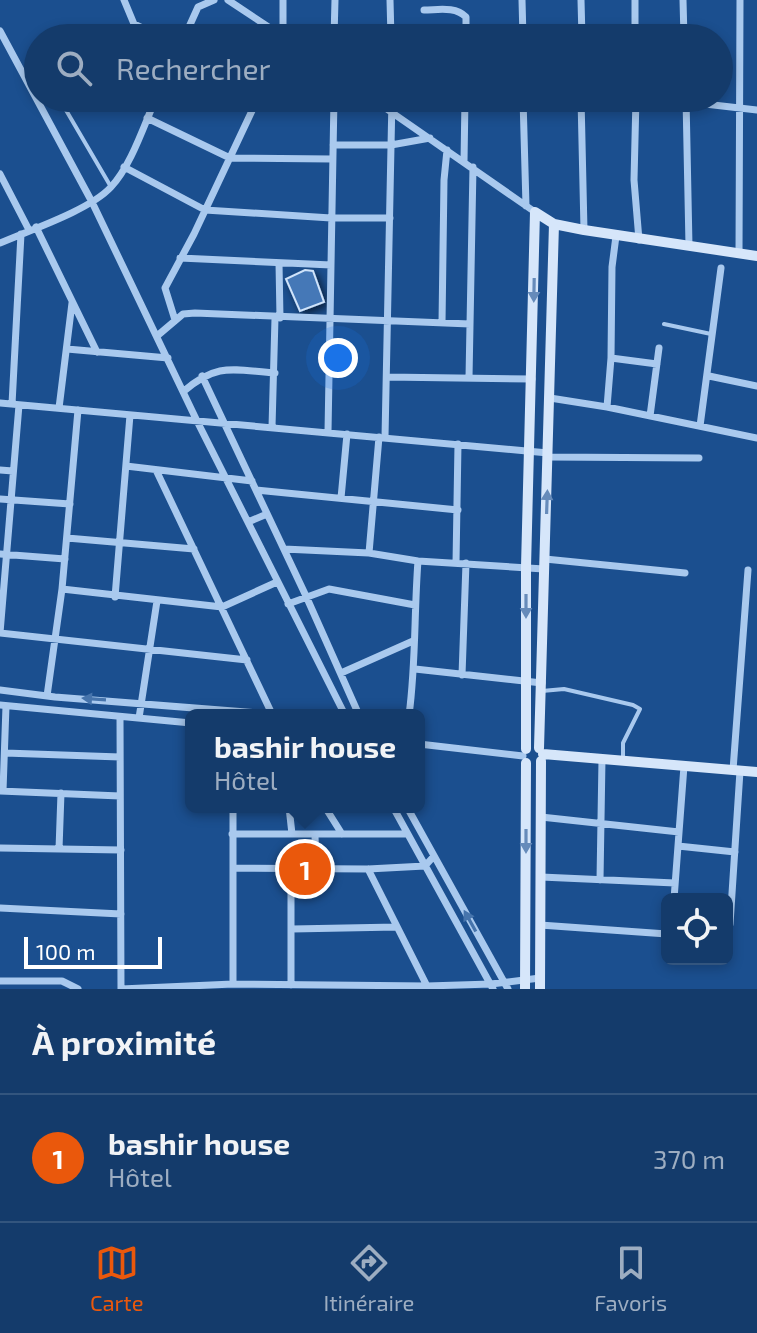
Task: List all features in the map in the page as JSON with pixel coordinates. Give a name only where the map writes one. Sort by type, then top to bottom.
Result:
[{"type":"street","points":[[124,0],[134,24]]},
{"type":"street","points":[[190,24],[198,7],[214,0]]},
{"type":"street","points":[[229,0],[264,24]]},
{"type":"street","points":[[283,0],[284,24]]},
{"type":"street","points":[[334,24],[335,0]]},
{"type":"street","points":[[390,0],[391,24]]},
{"type":"street","points":[[522,0],[523,24]]},
{"type":"street","points":[[581,0],[582,24]]},
{"type":"street","points":[[635,0],[635,24]]},
{"type":"street","points":[[683,0],[684,24]]},
{"type":"street","points":[[739,253],[740,0]]},
{"type":"street","points":[[424,10],[454,10],[466,17],[466,24]]},
{"type":"street","points":[[0,31],[24,76]]},
{"type":"street","points":[[733,107],[757,110]]},
{"type":"street","points":[[44,112],[92,202],[197,421],[342,709]]},
{"type":"street","points":[[0,243],[92,202],[111,187],[150,112]]},
{"type":"street","points":[[175,320],[165,288],[251,112]]},
{"type":"street","points":[[328,432],[334,112]]},
{"type":"street","points":[[392,112],[554,224],[639,240],[757,256]]},
{"type":"street","points":[[369,553],[387,377],[392,112]]},
{"type":"street","points":[[464,162],[465,112]]},
{"type":"street","points":[[524,112],[531,209],[533,379],[526,567],[525,984]]},
{"type":"street","points":[[581,112],[584,230]]},
{"type":"street","points":[[636,112],[634,180],[639,240]]},
{"type":"street","points":[[686,112],[689,246]]},
{"type":"street","points":[[147,118],[230,158],[332,159]]},
{"type":"street","points":[[333,145],[391,145],[430,138]]},
{"type":"street","points":[[442,323],[447,150]]},
{"type":"street","points":[[124,167],[205,210],[331,218],[390,218]]},
{"type":"street","points":[[469,378],[473,167]]},
{"type":"street","points":[[0,174],[33,228],[97,352]]},
{"type":"street","points":[[120,717],[121,989],[233,984],[277,987],[540,984],[542,687],[554,224]]},
{"type":"street","points":[[21,234],[13,471],[3,554],[0,633],[247,660]]},
{"type":"street","points":[[607,407],[616,236]]},
{"type":"street","points":[[180,258],[331,265]]},
{"type":"street","points":[[272,427],[279,263]]},
{"type":"street","points":[[700,426],[721,268]]},
{"type":"street","points":[[59,408],[72,302]]},
{"type":"street","points":[[157,336],[183,314],[195,313],[470,324]]},
{"type":"street","points":[[650,416],[659,348]]},
{"type":"street","points":[[67,349],[168,358]]},
{"type":"street","points":[[611,358],[657,364]]},
{"type":"street","points":[[184,391],[202,376],[220,369],[275,373]]},
{"type":"street","points":[[202,376],[356,709]]},
{"type":"street","points":[[709,376],[757,386]]},
{"type":"street","points":[[387,377],[533,379]]},
{"type":"street","points":[[550,398],[757,438]]},
{"type":"street","points":[[0,403],[531,450],[548,455],[699,458]]},
{"type":"street","points":[[53,710],[51,696],[55,641],[78,410]]},
{"type":"street","points":[[115,597],[130,415]]},
{"type":"street","points":[[341,498],[347,434]]},
{"type":"street","points":[[456,563],[458,444]]},
{"type":"street","points":[[126,466],[252,481]]},
{"type":"street","points":[[0,470],[13,471]]},
{"type":"street","points":[[156,470],[270,709]]},
{"type":"street","points":[[256,490],[458,510]]},
{"type":"street","points":[[0,499],[70,504]]},
{"type":"street","points":[[248,522],[267,514]]},
{"type":"street","points":[[67,538],[194,549]]},
{"type":"street","points":[[284,549],[369,553],[418,561],[526,567],[545,564],[685,573]]},
{"type":"street","points":[[3,554],[65,559]]},
{"type":"street","points":[[410,709],[415,669],[413,641],[418,561]]},
{"type":"street","points":[[462,675],[466,563]]},
{"type":"street","points":[[732,893],[748,570]]},
{"type":"street","points":[[62,589],[222,607],[277,582]]},
{"type":"street","points":[[288,604],[329,589],[415,605]]},
{"type":"street","points":[[139,718],[157,601]]},
{"type":"street","points":[[341,673],[413,641]]},
{"type":"street","points":[[415,669],[542,687]]},
{"type":"street","points":[[0,690],[213,709]]},
{"type":"street","points":[[120,796],[1,791],[5,753],[3,706],[185,722]]},
{"type":"street","points":[[425,745],[525,756],[531,765],[541,754]]},
{"type":"street","points":[[525,756],[534,746],[541,754],[757,772]]},
{"type":"street","points":[[5,753],[120,757]]},
{"type":"street","points":[[600,880],[602,759]]},
{"type":"street","points":[[674,893],[684,766]]},
{"type":"street","points":[[59,849],[61,793]]},
{"type":"street","points":[[233,813],[233,984]]},
{"type":"street","points":[[290,813],[292,834]]},
{"type":"street","points":[[329,813],[342,834]]},
{"type":"street","points":[[396,813],[492,986]]},
{"type":"street","points":[[410,813],[506,986]]},
{"type":"street","points":[[541,817],[679,832]]},
{"type":"street","points":[[232,834],[406,834]]},
{"type":"street","points":[[315,835],[316,869]]},
{"type":"street","points":[[678,846],[735,852]]},
{"type":"street","points":[[0,848],[121,850]]},
{"type":"street","points":[[233,868],[368,869],[425,866],[434,856]]},
{"type":"street","points":[[291,869],[291,985]]},
{"type":"street","points":[[368,869],[427,986]]},
{"type":"street","points":[[541,877],[675,883]]},
{"type":"street","points":[[0,908],[121,914]]},
{"type":"street","points":[[540,925],[661,934]]},
{"type":"street","points":[[292,929],[397,927]]},
{"type":"street","points":[[0,981],[62,981],[78,989]]},
{"type":"lane","points":[[67,112],[111,187]]},
{"type":"lane","points":[[664,324],[713,335]]},
{"type":"lane","points":[[542,687],[564,689],[640,709],[623,743],[623,761]]},
{"type":"building","points":[[305,270],[313,271],[324,302],[300,311],[286,279]]},
{"type":"place","name":"bashir house","points":[[305,869]]}]
